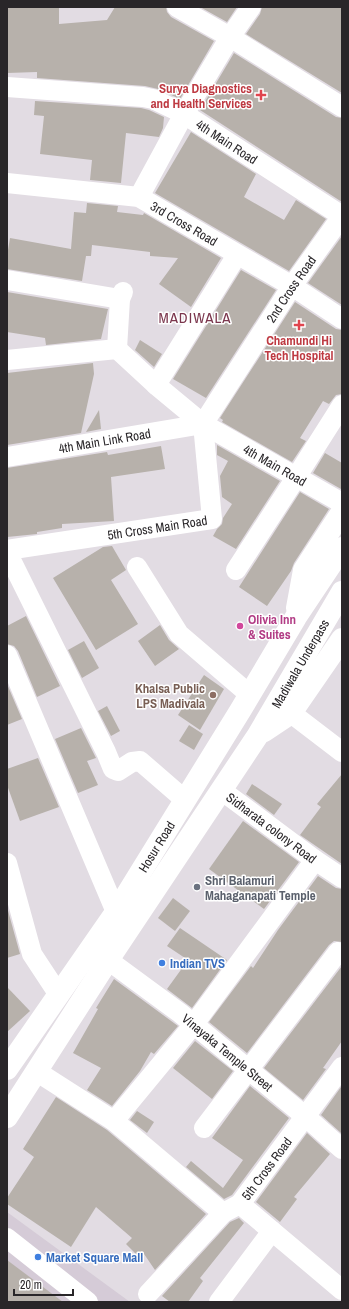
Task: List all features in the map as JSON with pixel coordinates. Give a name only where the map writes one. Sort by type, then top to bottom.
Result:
[{"type":"main road","points":[[296,617],[304,570],[342,512]]},
{"type":"main road","name":"Madiwala Underpass","points":[[296,617],[342,548]]},
{"type":"main road","name":"Madiwala Underpass","points":[[258,735],[342,592]]},
{"type":"main road","name":"Hosur Road","points":[[7,1070],[116,912],[296,617]]},
{"type":"main road","points":[[258,735],[291,713],[342,639]]},
{"type":"main road","name":"Hosur Road","points":[[7,1117],[108,960],[258,735]]},
{"type":"street","points":[[177,7],[230,37],[342,107]]},
{"type":"street","points":[[139,197],[184,114],[230,37],[251,7]]},
{"type":"street","name":"4th Main Road","points":[[7,87],[153,99],[184,114],[342,216]]},
{"type":"street","name":"3rd Cross Road","points":[[7,183],[139,197],[236,255],[292,286],[342,319]]},
{"type":"street","name":"2nd Cross Road","points":[[203,424],[292,286],[342,216]]},
{"type":"street","points":[[156,385],[236,255]]},
{"type":"street","points":[[7,280],[122,295],[117,349],[7,360]]},
{"type":"street","name":"4th Main Road","points":[[117,349],[156,385],[203,424],[297,476],[342,503]]},
{"type":"street","points":[[236,570],[342,405]]},
{"type":"street","name":"4th Main Link Road","points":[[7,457],[203,424]]},
{"type":"street","name":"5th Cross Main Road","points":[[7,551],[212,519],[203,424]]},
{"type":"street","points":[[7,551],[113,769],[118,771],[132,762],[140,761],[185,800]]},
{"type":"street","points":[[137,567],[179,634],[250,694]]},
{"type":"street","points":[[7,655],[116,912]]},
{"type":"street","points":[[291,713],[342,752]]},
{"type":"street","name":"Sidharata colony Road","points":[[221,790],[315,860],[342,878]]},
{"type":"street","points":[[114,1121],[194,1024],[315,860]]},
{"type":"street","points":[[7,863],[13,906],[32,954],[59,995]]},
{"type":"street","points":[[204,1128],[338,952]]},
{"type":"street","name":"Vinayaka Temple Street","points":[[108,960],[194,1024],[306,1117],[342,1150]]},
{"type":"street","name":"5th Cross Road","points":[[148,1294],[232,1209],[306,1117],[342,1067]]},
{"type":"street","points":[[36,1071],[114,1121],[232,1209],[272,1231],[342,1290]]},
{"type":"street","points":[[219,1302],[272,1231]]},
{"type":"street","points":[[7,1238],[88,1302]]},
{"type":"shaded area","name":"Market Square Mall","points":[[7,1212],[130,1302],[7,1302]]},
{"type":"building","points":[[7,7],[59,7],[59,24],[107,20],[115,7],[166,7],[167,12],[171,17],[214,41],[180,99],[158,89],[145,86],[37,78],[37,72],[7,73]]},
{"type":"building","points":[[200,7],[237,7],[227,22]]},
{"type":"building","points":[[262,7],[342,7],[342,93],[246,34],[260,14]]},
{"type":"building","points":[[234,53],[336,117],[342,118],[342,202],[200,110]]},
{"type":"building","points":[[35,101],[141,108],[164,117],[163,128],[159,137],[126,133],[121,183],[90,180],[92,160],[40,154],[44,116],[34,115]]},
{"type":"building","points":[[191,132],[256,174],[244,197],[284,220],[296,200],[326,219],[289,271],[155,193]]},
{"type":"building","points":[[87,203],[118,206],[117,212],[143,215],[144,213],[221,258],[191,307],[159,284],[178,258],[150,256],[150,252],[92,245],[91,256],[86,256],[82,281],[7,269],[7,256],[10,238],[71,249],[74,212],[86,213]]},
{"type":"building","points":[[342,236],[342,305],[308,283]]},
{"type":"building","points":[[241,270],[276,290],[206,398],[173,379]]},
{"type":"building","points":[[7,292],[108,309],[101,339],[46,345],[45,338],[7,332]]},
{"type":"building","points":[[295,302],[336,329],[342,330],[342,394],[336,395],[329,404],[323,401],[300,438],[306,441],[292,462],[222,422],[223,420],[220,418]]},
{"type":"building","points":[[140,340],[162,354],[154,367],[135,350]]},
{"type":"building","points":[[93,363],[94,374],[81,433],[7,445],[7,373]]},
{"type":"building","points":[[99,410],[101,429],[86,432]]},
{"type":"building","points":[[217,445],[280,481],[236,549],[213,536],[222,524],[223,518],[232,504],[222,497],[220,476],[228,461],[217,455]]},
{"type":"building","points":[[161,446],[165,469],[111,477],[114,521],[62,524],[62,528],[37,532],[37,534],[7,537],[7,468],[107,452],[108,455]]},
{"type":"building","points":[[325,453],[342,463],[341,489],[313,473]]},
{"type":"building","points":[[300,492],[329,509],[294,563],[291,571],[267,606],[239,587]]},
{"type":"building","points":[[112,546],[126,570],[111,580],[138,624],[96,650],[53,578],[103,547]]},
{"type":"building","points":[[26,616],[60,686],[37,697],[18,651],[14,646],[7,644],[7,626]]},
{"type":"building","points":[[160,625],[169,640],[179,649],[155,666],[138,641]]},
{"type":"building","points":[[84,641],[99,668],[82,678],[68,650]]},
{"type":"building","points":[[204,675],[224,689],[200,730],[178,715]]},
{"type":"building","points":[[7,684],[22,719],[7,725]]},
{"type":"building","points":[[107,706],[120,731],[111,736],[98,711]]},
{"type":"building","points":[[189,725],[203,734],[194,750],[179,741]]},
{"type":"building","points":[[81,728],[96,758],[87,761],[98,785],[78,793],[55,739]]},
{"type":"building","points":[[38,758],[59,807],[20,821],[7,785],[7,769]]},
{"type":"building","points":[[342,774],[342,864],[300,835],[321,807],[317,804]]},
{"type":"building","points":[[252,784],[282,804],[274,815],[246,794]]},
{"type":"building","points":[[243,821],[299,862],[264,909],[209,869]]},
{"type":"building","points":[[318,876],[336,888],[342,889],[342,942],[334,941],[329,945],[247,1053],[209,1022],[251,966],[253,968],[278,930]]},
{"type":"building","points":[[173,898],[190,911],[175,931],[158,918]]},
{"type":"building","points":[[7,907],[20,954],[7,958]]},
{"type":"building","points":[[180,928],[227,960],[192,1008],[167,989],[188,960],[167,946]]},
{"type":"building","points":[[342,966],[342,1041],[323,1068],[326,1069],[303,1100],[264,1068]]},
{"type":"building","points":[[114,979],[178,1026],[154,1054],[151,1052],[140,1071],[112,1106],[87,1090],[101,1068],[73,1053],[98,1009],[96,1008]]},
{"type":"building","points":[[7,987],[30,1011],[7,1032]]},
{"type":"building","points":[[195,1041],[233,1071],[212,1099],[173,1068]]},
{"type":"building","points":[[250,1086],[289,1118],[232,1195],[224,1199],[186,1167],[191,1161],[223,1188],[243,1160],[212,1138]]},
{"type":"building","points":[[341,1087],[342,1131],[341,1133],[321,1115]]},
{"type":"building","points":[[56,1097],[107,1130],[206,1214],[155,1270],[142,1251],[137,1255],[126,1244],[132,1238],[96,1207],[71,1247],[7,1204],[7,1198],[34,1157],[23,1149]]},
{"type":"building","points":[[137,1111],[154,1122],[147,1133],[130,1120]]},
{"type":"building","points":[[307,1133],[330,1154],[294,1197],[297,1199],[280,1222],[256,1202]]},
{"type":"building","points":[[239,1218],[244,1223],[200,1278],[203,1281],[188,1302],[170,1302],[162,1296],[230,1222]]},
{"type":"building","points":[[7,1260],[63,1302],[7,1302]]},
{"type":"place","name":"Surya Diagnostics and Health Services","points":[[261,95]]},
{"type":"place","name":"Chamundi Hi Tech Hospital","points":[[299,325]]},
{"type":"place","name":"Olivia Inn & Suites","points":[[240,626]]},
{"type":"place","name":"Khalsa Public LPS Madivala","points":[[213,695]]},
{"type":"place","name":"Shri Balamuri Mahaganapati Temple","points":[[197,887]]},
{"type":"place","name":"Indian TVS","points":[[162,963]]},
{"type":"place","name":"Market Square Mall","points":[[38,1257]]},
{"type":"district","name":"MADIWALA","points":[[195,318]]}]
